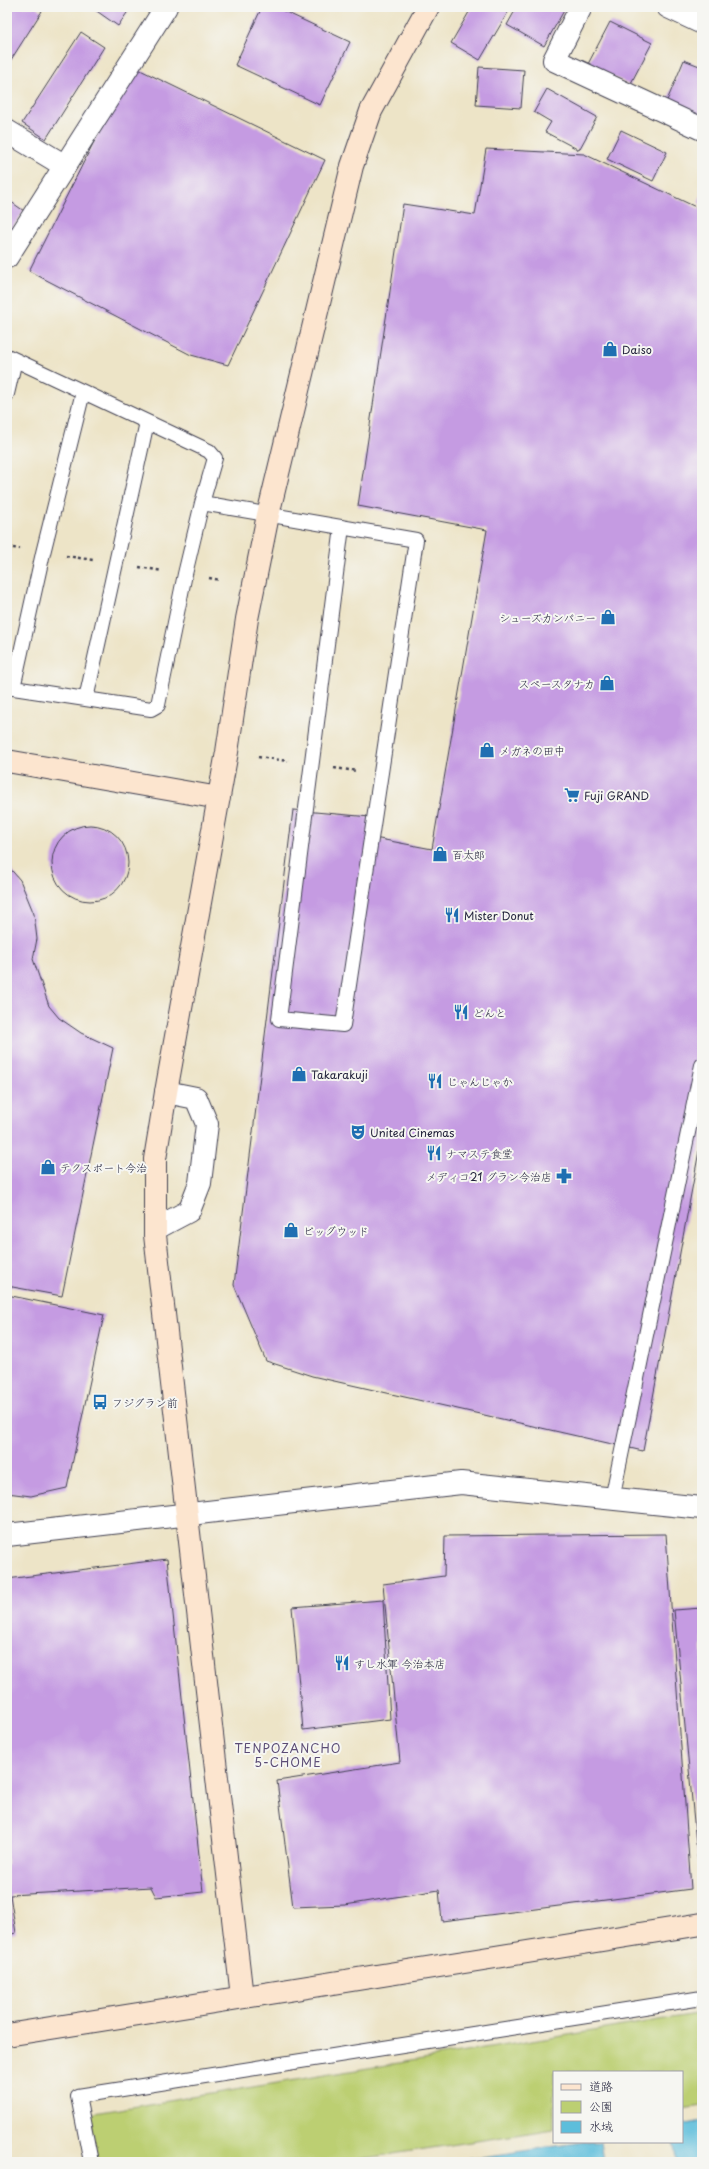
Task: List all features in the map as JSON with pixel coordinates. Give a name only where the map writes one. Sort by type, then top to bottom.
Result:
[{"type":"street","points":[[7,257],[166,7]]},
{"type":"street","points":[[242,1997],[155,1229],[155,1159],[219,798],[247,619],[268,515],[352,166],[371,111],[428,7]]},
{"type":"street","points":[[581,7],[554,60],[702,129]]},
{"type":"street","points":[[668,7],[702,23]]},
{"type":"street","points":[[7,131],[65,166]]},
{"type":"street","points":[[7,761],[219,798]]},
{"type":"street","points":[[155,1229],[190,1211],[200,1183],[207,1124],[196,1098],[166,1092]]},
{"type":"street","points":[[7,1535],[462,1483],[702,1508]]},
{"type":"street","points":[[7,2035],[702,1924]]},
{"type":"lane","points":[[7,394],[11,358],[209,451],[215,458],[202,503],[185,574],[158,705],[151,709],[10,688],[83,392]]},
{"type":"lane","points":[[86,699],[147,422]]},
{"type":"lane","points":[[202,503],[268,515],[342,527],[416,540],[343,1025],[279,1019],[342,527]]},
{"type":"lane","points":[[612,1499],[702,1065]]},
{"type":"lane","points":[[91,2162],[78,2096],[702,1998]]},
{"type":"green space","points":[[702,2013],[702,2106],[683,2109],[683,2071],[553,2071],[553,2129],[341,2162],[98,2162],[89,2114]]},
{"type":"water","points":[[702,2121],[702,2161],[677,2162],[673,2143],[683,2143],[683,2125]]},
{"type":"water","points":[[576,2143],[601,2143],[604,2162],[449,2162]]},
{"type":"building","points":[[7,7],[36,7],[42,11],[7,66]]},
{"type":"building","points":[[91,7],[131,7],[118,26]]},
{"type":"building","points":[[262,7],[275,7],[350,42],[320,105],[235,65]]},
{"type":"building","points":[[472,7],[511,7],[480,60],[451,43]]},
{"type":"building","points":[[517,7],[566,7],[544,46],[507,25]]},
{"type":"building","points":[[610,22],[652,43],[630,85],[588,64]]},
{"type":"building","points":[[81,32],[104,47],[46,139],[22,123]]},
{"type":"building","points":[[684,60],[702,67],[702,118],[666,103]]},
{"type":"building","points":[[132,66],[325,160],[228,365],[191,355],[29,271]]},
{"type":"building","points":[[479,67],[524,70],[521,108],[476,105]]},
{"type":"building","points":[[547,89],[597,117],[579,150],[545,132],[551,122],[534,112]]},
{"type":"building","points":[[621,130],[667,152],[653,181],[607,159]]},
{"type":"building","name":"Fuji GRAND","points":[[486,149],[584,154],[702,210],[702,1135],[643,1451],[312,1376],[266,1361],[234,1285],[293,810],[381,818],[369,837],[432,849],[487,530],[358,506],[403,204],[475,215]]},
{"type":"building","points":[[702,194],[702,205],[698,202]]},
{"type":"building","points":[[7,199],[24,211],[7,235]]},
{"type":"building","points":[[82,825],[98,825],[111,831],[122,842],[128,855],[126,878],[111,895],[98,901],[82,901],[69,895],[54,878],[52,871],[52,855],[58,842],[75,827]]},
{"type":"building","name":"テクスポート今治","points":[[7,865],[20,880],[34,914],[37,939],[33,959],[49,1006],[59,1018],[81,1033],[113,1048],[62,1296],[7,1286]]},
{"type":"building","points":[[7,1295],[104,1315],[67,1488],[31,1496],[7,1493]]},
{"type":"building","points":[[666,1534],[691,1889],[442,1921],[439,1890],[345,1905],[293,1907],[277,1781],[400,1762],[383,1584],[444,1576],[445,1536]]},
{"type":"building","points":[[167,1559],[203,1892],[156,1897],[151,1887],[10,1895],[16,1933],[7,1935],[7,1579]]},
{"type":"building","name":"すし水軍 今治本店","points":[[383,1600],[390,1719],[303,1730],[292,1607]]},
{"type":"building","points":[[702,1608],[702,1864],[698,1864],[674,1610]]},
{"type":"place","name":"Daiso","points":[[610,349]]},
{"type":"place","name":"シューズカンパニー","points":[[608,617]]},
{"type":"place","name":"スペースタナカ","points":[[607,683]]},
{"type":"place","name":"メガネの田中","points":[[487,750]]},
{"type":"place","name":"Fuji GRAND","points":[[572,795]]},
{"type":"place","name":"百太郎","points":[[440,854]]},
{"type":"place","name":"Mister Donut","points":[[452,915]]},
{"type":"place","name":"どんと","points":[[461,1012]]},
{"type":"place","name":"Takarakuji","points":[[299,1074]]},
{"type":"place","name":"じゃんじゃか","points":[[435,1081]]},
{"type":"place","name":"United Cinemas","points":[[358,1132]]},
{"type":"place","name":"ナマステ食堂","points":[[434,1153]]},
{"type":"place","name":"テクスポート今治","points":[[48,1167]]},
{"type":"place","name":"メディコ21 グラン今治店","points":[[564,1176]]},
{"type":"place","name":"ビッグウッド","points":[[291,1230]]},
{"type":"place","name":"フジグラン前","points":[[100,1402]]},
{"type":"place","name":"すし水軍 今治本店","points":[[342,1663]]},
{"type":"district","name":"TENPOZANCHO 5-CHOME","points":[[288,1755]]}]
